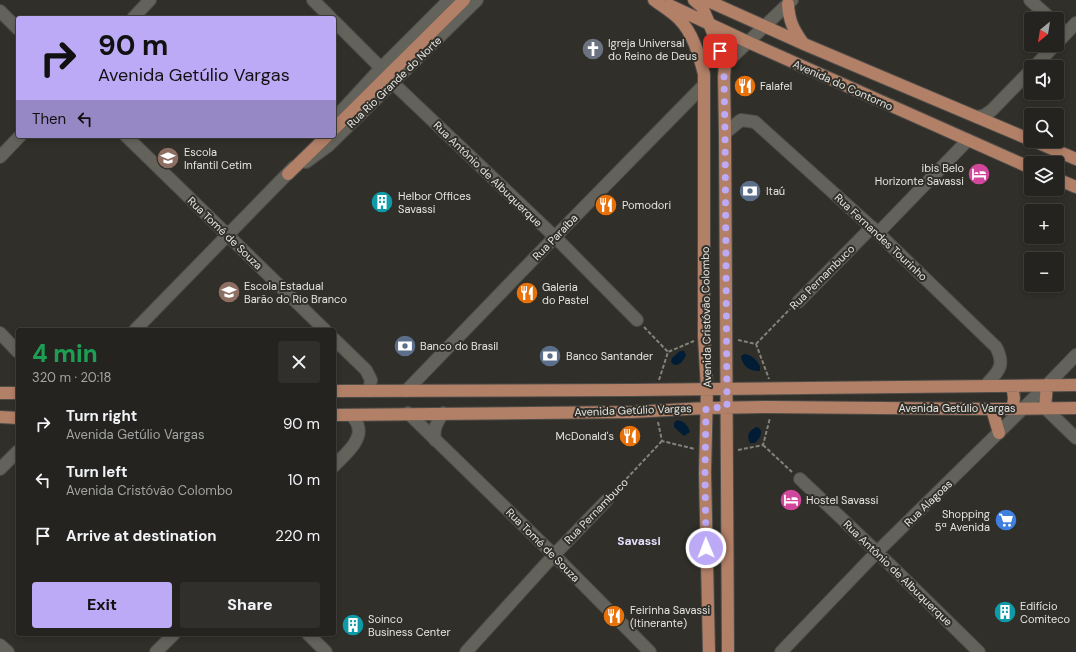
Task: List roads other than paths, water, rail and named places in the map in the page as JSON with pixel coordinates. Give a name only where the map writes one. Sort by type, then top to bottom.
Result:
[{"type":"main road","points":[[336,127],[464,0]]},
{"type":"main road","name":"Avenida do Contorno","points":[[655,0],[1024,165]]},
{"type":"main road","name":"Avenida Cristóvão Colombo","points":[[655,0],[680,20],[698,52],[704,74],[704,337],[707,389],[705,451],[709,652]]},
{"type":"main road","name":"Avenida Cristóvão Colombo","points":[[694,0],[702,7],[725,64],[728,652]]},
{"type":"main road","name":"Avenida do Contorno","points":[[706,0],[804,44],[1024,137]]},
{"type":"main road","points":[[790,2],[789,17],[795,31],[804,44]]},
{"type":"main road","points":[[288,174],[325,138]]},
{"type":"main road","name":"Avenida do Contorno","points":[[1050,148],[1076,160]]},
{"type":"main road","points":[[1064,182],[1076,187]]},
{"type":"main road","points":[[1045,408],[1047,385]]},
{"type":"main road","name":"Avenida Getúlio Vargas","points":[[336,392],[1076,385]]},
{"type":"main road","points":[[1011,386],[1014,392],[1017,408]]},
{"type":"main road","points":[[0,393],[16,393]]},
{"type":"main road","name":"Avenida Getúlio Vargas","points":[[336,415],[656,411],[727,407],[992,409],[1076,408]]},
{"type":"main road","points":[[992,409],[999,433]]},
{"type":"main road","points":[[0,418],[16,418]]},
{"type":"street","points":[[135,16],[150,0]]},
{"type":"street","points":[[313,0],[329,16]]},
{"type":"street","name":"Rua Rio Grande do Norte","points":[[336,117],[381,68],[449,0]]},
{"type":"street","name":"Rua Rio Grande do Norte","points":[[288,174],[328,146],[477,0]]},
{"type":"street","points":[[1030,0],[1043,12]]},
{"type":"street","points":[[725,64],[790,2]]},
{"type":"street","points":[[0,11],[16,27]]},
{"type":"street","points":[[336,23],[381,68]]},
{"type":"street","points":[[1066,33],[1076,23]]},
{"type":"street","points":[[1041,60],[1048,52]]},
{"type":"street","points":[[977,117],[985,115],[992,110],[1024,77]]},
{"type":"street","name":"Rua Antônio de Albuquerque","points":[[392,82],[555,237],[637,320]]},
{"type":"street","name":"Rua Paraíba","points":[[406,391],[704,85]]},
{"type":"street","name":"Rua Fernandes Tourinho","points":[[725,133],[741,120],[754,122],[875,230],[996,347],[1002,362],[995,375],[984,386]]},
{"type":"street","points":[[0,157],[18,138]]},
{"type":"street","name":"Rua Tomé de Souza","points":[[128,138],[323,328]]},
{"type":"street","name":"Rua Rio Grande do Norte","points":[[137,328],[288,174],[316,138]]},
{"type":"street","name":"Rua Pernambuco","points":[[798,302],[968,140]]},
{"type":"street","points":[[0,333],[16,350]]},
{"type":"street","points":[[336,341],[366,370],[371,380],[369,391]]},
{"type":"street","name":"Rua Alagoas","points":[[781,652],[877,552],[999,433],[1017,408],[1047,385],[1076,355]]},
{"type":"street","points":[[1045,408],[1076,438]]},
{"type":"street","name":"Rua Tomé de Souza","points":[[408,413],[554,555],[650,652]]},
{"type":"street","points":[[436,440],[434,432],[436,424],[443,413]]},
{"type":"street","points":[[336,464],[357,440],[359,432],[358,425],[351,415]]},
{"type":"street","points":[[0,469],[16,453]]},
{"type":"street","name":"Rua Antônio de Albuquerque","points":[[800,479],[979,652]]},
{"type":"street","name":"Rua Pernambuco","points":[[466,652],[554,555],[607,500]]},
{"type":"street","points":[[156,652],[172,636]]},
{"type":"street","points":[[310,636],[326,652]]},
{"type":"street","points":[[0,645],[8,652]]},
{"type":"water","points":[[680,351],[684,351],[686,355],[682,362],[674,365],[671,362],[672,358]]},
{"type":"water","points":[[744,354],[752,356],[755,359],[760,366],[760,371],[747,368],[743,363],[741,356]]},
{"type":"water","points":[[677,420],[682,421],[688,427],[690,432],[684,436],[674,427],[674,423]]},
{"type":"water","points":[[757,427],[761,431],[760,436],[755,443],[750,443],[748,435]]},
{"type":"place","name":"Igreja Universal do Reino de Deus","points":[[593,49]]},
{"type":"place","name":"Falafel","points":[[745,86]]},
{"type":"place","name":"Escola Infantil Cetim","points":[[168,158]]},
{"type":"place","name":"ibis Belo Horizonte Savassi","points":[[979,174]]},
{"type":"place","name":"Itaú","points":[[750,191]]},
{"type":"place","name":"Helbor Offices Savassi","points":[[382,202]]},
{"type":"place","name":"Pomodori","points":[[606,205]]},
{"type":"place","name":"Escola Estadual Barão do Rio Branco","points":[[229,292]]},
{"type":"place","name":"Galeria do Pastel","points":[[527,293]]},
{"type":"place","name":"Banco do Brasil","points":[[405,346]]},
{"type":"place","name":"Banco Santander","points":[[550,356]]},
{"type":"place","name":"McDonald's","points":[[630,436]]},
{"type":"place","name":"Hostel Savassi","points":[[791,500]]},
{"type":"place","name":"Shopping 5ª Avenida","points":[[1006,520]]},
{"type":"place","name":"Edifício Comiteco","points":[[1005,612]]},
{"type":"place","name":"Feirinha Savassi (Itinerante)","points":[[614,616]]},
{"type":"place","name":"Soinco Business Center","points":[[353,625]]},
{"type":"district","name":"Savassi","points":[[639,541]]}]
